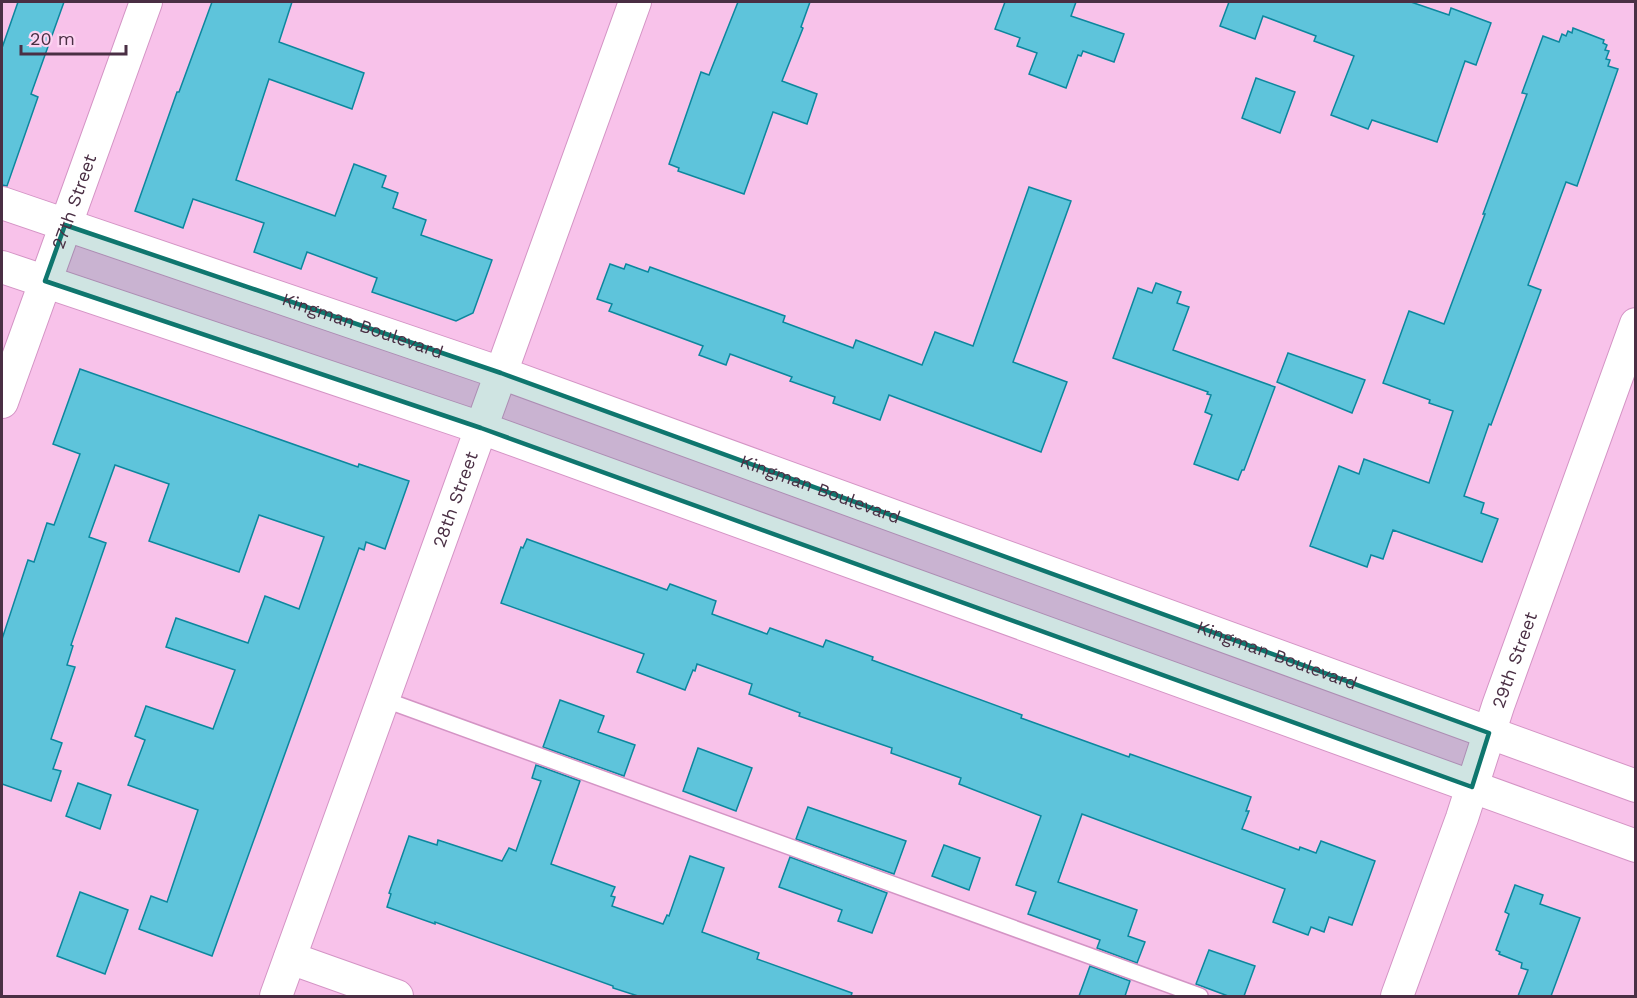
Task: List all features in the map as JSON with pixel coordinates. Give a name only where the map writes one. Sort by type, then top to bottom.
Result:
[{"type":"street","name":"27th Street","points":[[2,402],[146,2]]},
{"type":"street","name":"28th Street","points":[[276,996],[635,2]]},
{"type":"street","name":"Kingman Boulevard","points":[[2,203],[501,373],[1635,786]]},
{"type":"street","points":[[2,267],[481,428],[1635,846]]},
{"type":"street","name":"29th Street","points":[[1397,996],[1635,324]]},
{"type":"street","points":[[290,958],[397,996]]},
{"type":"lane","points":[[383,699],[1200,996]]},
{"type":"highlighted area","points":[[65,225],[501,373],[1489,733],[1472,787],[481,428],[45,281]]},
{"type":"building","points":[[18,2],[64,2],[31,94],[38,97],[7,186],[2,185],[2,48]]},
{"type":"building","points":[[212,2],[292,2],[279,42],[364,73],[352,109],[269,79],[236,180],[335,216],[354,164],[386,176],[382,187],[398,193],[393,208],[426,220],[421,235],[492,260],[473,313],[456,321],[372,292],[377,278],[307,252],[301,269],[254,252],[264,223],[193,199],[183,228],[135,211]]},
{"type":"building","points":[[738,2],[810,2],[801,27],[803,28],[782,81],[817,94],[807,124],[773,112],[744,194],[678,171],[679,168],[669,164],[701,72],[709,75]]},
{"type":"building","points":[[1005,2],[1076,2],[1071,16],[1124,34],[1114,62],[1083,51],[1081,56],[1078,55],[1066,88],[1029,74],[1037,53],[1017,46],[1020,38],[995,29]]},
{"type":"building","points":[[1229,2],[1411,2],[1449,15],[1451,8],[1491,23],[1476,65],[1465,61],[1437,142],[1372,120],[1368,129],[1331,115],[1354,56],[1314,41],[1316,36],[1263,16],[1255,39],[1220,26]]},
{"type":"building","points":[[1573,28],[1604,40],[1603,43],[1607,45],[1605,50],[1609,51],[1606,59],[1610,60],[1608,66],[1618,69],[1577,186],[1566,182],[1528,285],[1541,290],[1464,496],[1484,503],[1481,513],[1498,519],[1482,562],[1393,530],[1383,559],[1371,555],[1367,567],[1310,546],[1339,466],[1359,474],[1364,459],[1429,483],[1453,411],[1383,383],[1409,311],[1444,324],[1527,94],[1522,93],[1543,36],[1559,42],[1562,34],[1566,36],[1568,31],[1572,33]]},
{"type":"building","points":[[1256,78],[1295,92],[1280,133],[1242,118]]},
{"type":"building","points":[[1029,187],[1071,201],[1013,362],[1067,382],[1041,452],[889,395],[880,420],[833,403],[835,397],[790,381],[792,377],[730,354],[726,365],[699,355],[703,346],[609,311],[612,304],[597,299],[610,264],[624,269],[626,264],[648,272],[650,267],[785,316],[783,322],[853,348],[856,340],[922,365],[935,332],[973,346]]},
{"type":"building","points":[[1156,283],[1181,292],[1177,303],[1189,307],[1173,350],[1275,387],[1244,470],[1238,480],[1194,464],[1212,415],[1205,412],[1211,395],[1207,394],[1208,392],[1113,358],[1138,288],[1152,293]]},
{"type":"building","points":[[1288,353],[1365,380],[1352,413],[1277,382]]},
{"type":"building","points":[[80,369],[358,467],[359,464],[409,481],[385,549],[366,542],[364,550],[359,548],[212,956],[139,929],[151,896],[167,902],[198,810],[128,785],[145,740],[135,736],[146,706],[213,729],[235,670],[166,647],[176,618],[248,643],[265,596],[299,609],[324,537],[259,515],[239,572],[149,541],[169,484],[115,465],[89,537],[106,543],[71,645],[73,646],[67,665],[75,667],[51,739],[62,743],[53,769],[61,771],[51,801],[2,784],[2,639],[28,560],[34,562],[47,523],[54,525],[80,454],[53,444]]},
{"type":"building","points":[[527,539],[667,590],[670,584],[716,601],[712,614],[767,634],[770,628],[823,647],[826,640],[873,657],[872,660],[1022,715],[1021,718],[1129,757],[1130,754],[1251,797],[1246,811],[1249,811],[1242,829],[1299,850],[1300,847],[1316,853],[1321,841],[1375,861],[1352,925],[1329,917],[1324,932],[1311,927],[1308,935],[1273,922],[1285,889],[1082,814],[1058,882],[1137,910],[1128,936],[1145,942],[1137,963],[1097,948],[1100,940],[1028,914],[1036,892],[1016,885],[1041,816],[959,784],[961,778],[891,753],[892,748],[799,716],[800,713],[749,694],[752,684],[697,664],[685,690],[637,672],[644,654],[501,603],[521,547],[523,548]]},
{"type":"building","points":[[560,700],[604,716],[598,732],[635,745],[624,776],[543,747]]},
{"type":"building","points":[[698,748],[752,768],[736,811],[683,791]]},
{"type":"building","points":[[536,765],[580,781],[551,864],[615,887],[611,896],[615,897],[612,906],[663,924],[667,915],[669,916],[690,856],[724,868],[702,932],[759,953],[757,959],[852,993],[851,996],[638,996],[435,922],[435,924],[387,907],[391,894],[389,893],[409,836],[437,845],[438,840],[502,861],[509,848],[516,851],[541,781],[532,778]]},
{"type":"building","points":[[78,783],[111,795],[100,829],[66,816]]},
{"type":"building","points":[[808,807],[906,841],[894,874],[796,839]]},
{"type":"building","points":[[944,845],[980,858],[969,890],[932,876]]},
{"type":"building","points":[[790,857],[887,893],[872,933],[838,921],[842,910],[779,887]]},
{"type":"building","points":[[1515,885],[1543,895],[1540,904],[1580,918],[1551,996],[1518,996],[1528,970],[1521,968],[1522,963],[1499,954],[1500,952],[1496,950],[1509,914],[1505,912]]},
{"type":"building","points":[[80,892],[128,910],[105,974],[57,956]]},
{"type":"building","points":[[1209,950],[1255,966],[1244,996],[1228,996],[1196,984]]},
{"type":"building","points":[[1090,966],[1130,981],[1125,996],[1079,996]]}]
